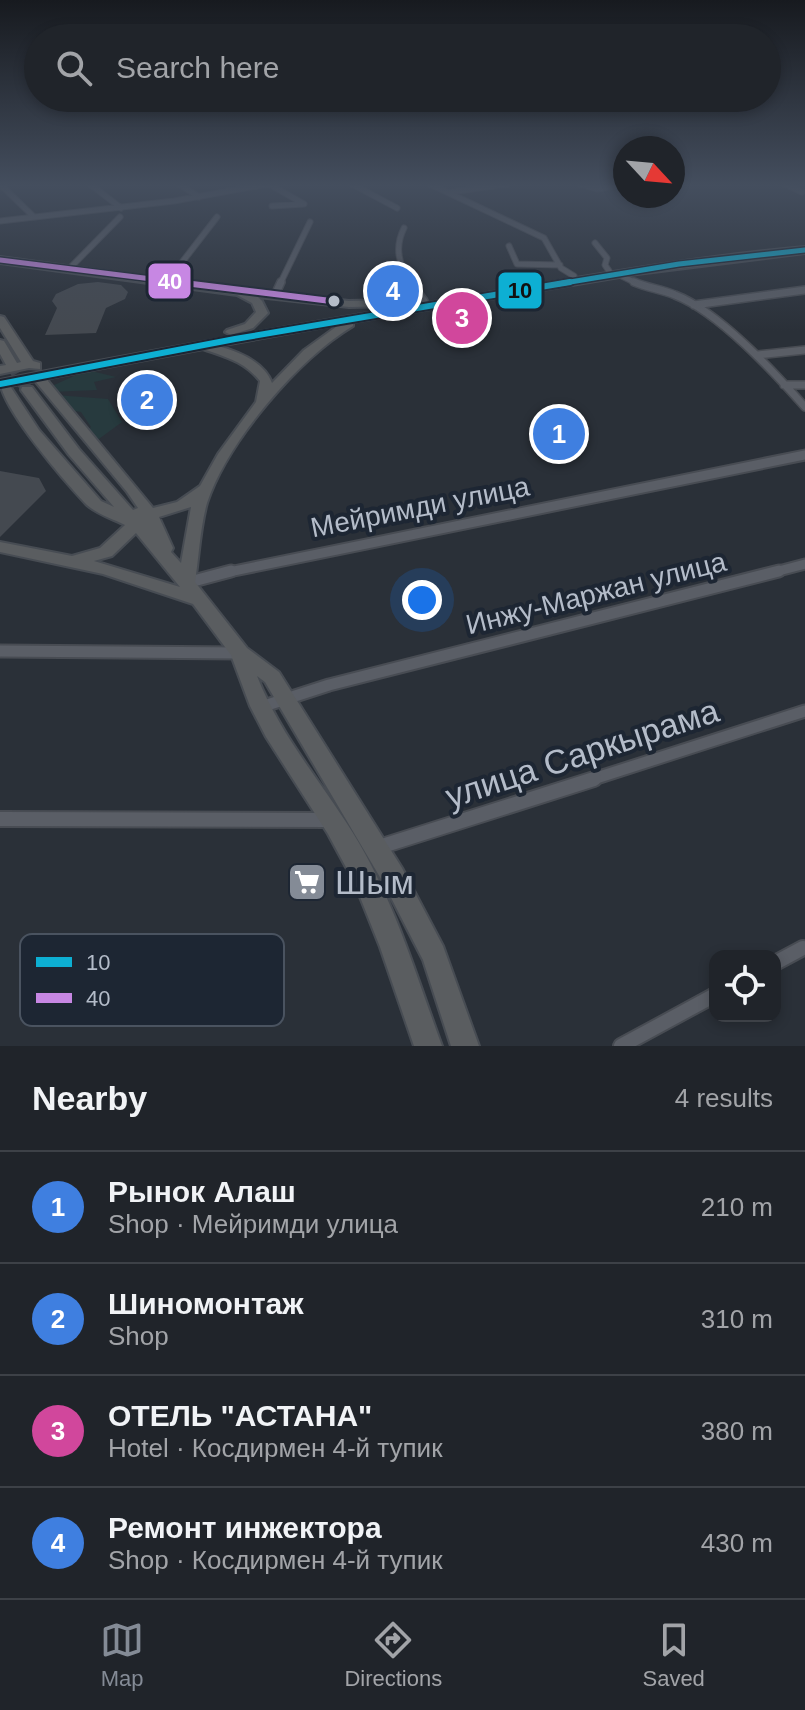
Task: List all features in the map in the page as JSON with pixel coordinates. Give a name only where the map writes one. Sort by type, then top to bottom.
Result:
[{"type":"highway","points":[[3,378],[231,332],[613,273],[805,248]]},
{"type":"highway","points":[[0,260],[62,270]]},
{"type":"highway","points":[[0,271],[30,267],[359,304],[414,304]]},
{"type":"highway","points":[[3,378],[574,276],[613,273]]},
{"type":"highway","points":[[221,290],[245,295],[261,306],[259,319],[231,332]]},
{"type":"highway","points":[[192,591],[200,502],[262,402],[328,335],[354,322],[414,304]]},
{"type":"highway","points":[[0,319],[132,489],[138,517]]},
{"type":"highway","points":[[0,344],[3,378],[33,432],[95,504],[138,517],[182,508],[208,485]]},
{"type":"highway","points":[[198,345],[236,356],[259,371],[266,381],[262,402]]},
{"type":"highway","points":[[27,390],[74,452],[138,517],[240,653],[272,677],[376,848],[434,955],[465,1046]]},
{"type":"highway","points":[[66,559],[80,560],[106,552],[138,517]]},
{"type":"highway","points":[[0,547],[66,559],[192,591]]},
{"type":"highway","points":[[240,653],[249,688],[353,853],[428,1046]]},
{"type":"street","points":[[62,270],[103,233]]},
{"type":"street","points":[[166,283],[205,233]]},
{"type":"street","points":[[275,295],[305,233]]},
{"type":"street","points":[[401,233],[400,264],[409,282],[414,304]]},
{"type":"street","points":[[533,233],[544,238],[560,265],[574,276]]},
{"type":"street","points":[[595,243],[607,258],[605,265],[613,273],[651,290],[674,294],[694,305],[758,355],[805,407]]},
{"type":"street","points":[[509,246],[517,264],[560,265]]},
{"type":"street","points":[[694,305],[805,290]]},
{"type":"street","points":[[758,355],[805,350]]},
{"type":"street","points":[[784,385],[805,385]]},
{"type":"street","name":"Мейримди улица","points":[[192,591],[255,564],[805,455]]},
{"type":"street","name":"Инжу-Маржан улица","points":[[261,707],[285,697],[805,564]]},
{"type":"street","points":[[0,651],[240,653]]},
{"type":"street","name":"улица Саркырама","points":[[376,848],[805,711]]},
{"type":"street","points":[[0,819],[332,820]]},
{"type":"street","points":[[781,960],[804,948]]},
{"type":"street","points":[[621,1046],[709,998]]},
{"type":"green space","points":[[87,370],[116,377],[94,382],[97,390],[51,392],[52,386]]},
{"type":"green space","points":[[56,395],[108,399],[122,422],[92,444],[85,432],[91,427],[81,412],[69,410]]},
{"type":"building","points":[[98,282],[121,285],[128,292],[125,299],[106,308],[96,333],[45,335],[57,308],[52,301],[56,294],[78,284]]},
{"type":"building","points":[[142,373],[146,382],[150,381],[160,407],[141,411],[131,385],[137,384],[133,375]]},
{"type":"building","points":[[0,471],[39,478],[46,491],[0,537]]},
{"type":"building","name":"Шым","points":[[315,870],[317,890],[300,894],[297,873]]},
{"type":"tunnel","points":[[11,363],[27,390]]},
{"type":"transit line","name":"10","points":[[0,384],[235,339],[595,278],[805,250]]},
{"type":"transit line","name":"40","points":[[0,260],[339,302]]},
{"type":"place","name":"Ремонт инжектора","points":[[393,291]]},
{"type":"place","name":"ОТЕЛЬ \"АСТАНА\"","points":[[462,318]]},
{"type":"place","name":"Шиномонтаж","points":[[147,400]]},
{"type":"place","name":"Рынок Алаш","points":[[559,434]]},
{"type":"place","name":"Шым","points":[[307,882]]}]
